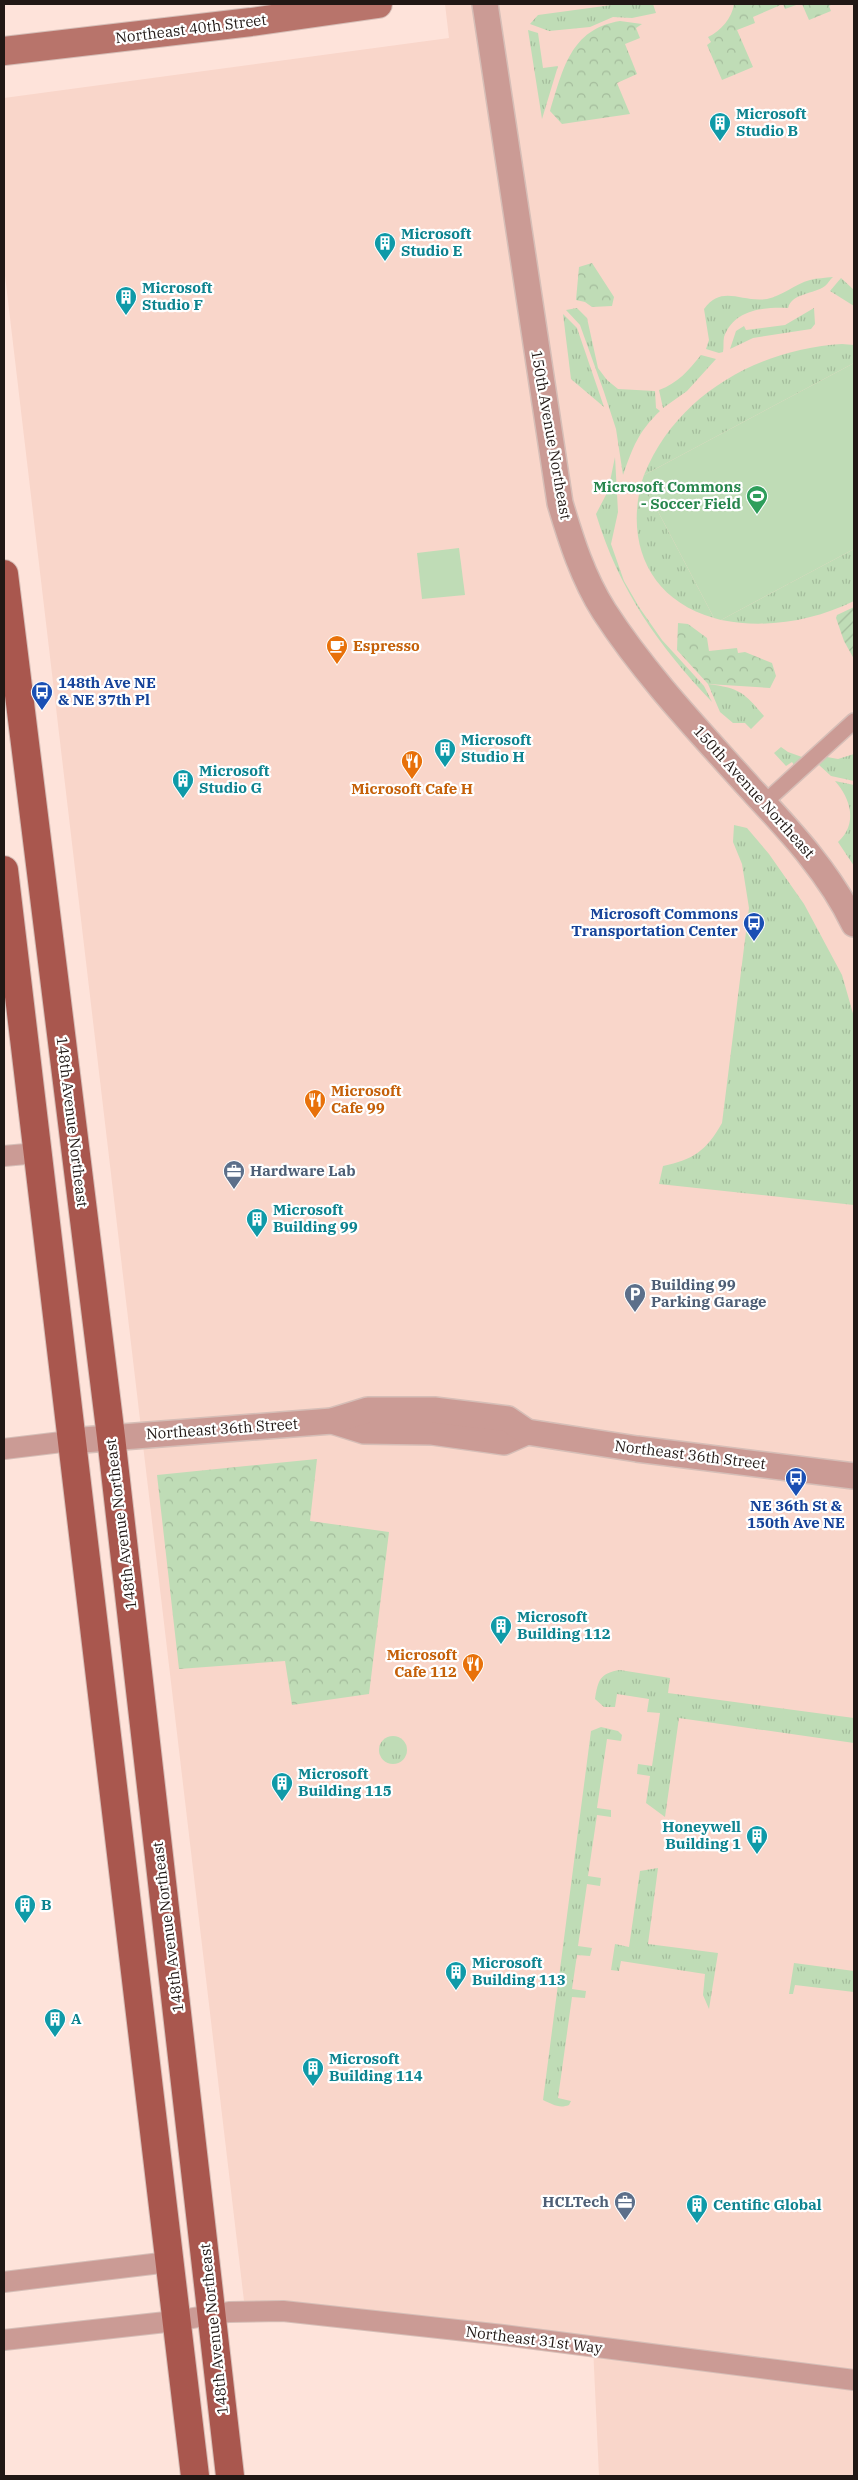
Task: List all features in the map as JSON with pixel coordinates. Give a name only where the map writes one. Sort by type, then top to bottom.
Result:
[{"type":"main road","name":"Northeast 40th Street","points":[[4,51],[250,22],[378,4]]},
{"type":"main road","name":"148th Avenue Northeast","points":[[4,574],[9,655],[111,1437],[213,2314],[230,2476]]},
{"type":"main road","points":[[4,870],[70,1441],[195,2476]]},
{"type":"street","name":"150th Avenue Northeast","points":[[486,4],[560,503],[570,537],[604,610],[648,672],[813,858],[842,897],[854,924]]},
{"type":"street","points":[[764,803],[854,721]]},
{"type":"street","points":[[4,1156],[37,1153]]},
{"type":"street","name":"Northeast 36th Street","points":[[70,1441],[332,1421],[364,1431],[432,1432],[504,1442],[527,1432],[637,1449],[854,1476]]},
{"type":"street","points":[[4,1449],[70,1441]]},
{"type":"street","points":[[4,2282],[169,2262]]},
{"type":"street","name":"Northeast 31st Way","points":[[4,2340],[175,2321],[213,2314],[283,2312],[376,2320],[854,2380]]},
{"type":"shaded area","points":[[445,4],[854,4],[854,2476],[599,2476],[593,2346],[244,2301],[4,267],[4,98],[449,38]]},
{"type":"green space","points":[[619,4],[653,4],[656,13],[632,18],[613,17],[590,27],[549,31],[530,24],[538,15]]},
{"type":"green space","points":[[734,4],[783,4],[753,17],[755,23],[737,30],[753,67],[722,80],[707,45],[711,42],[708,37],[725,23],[731,14]]},
{"type":"green space","points":[[783,4],[799,4],[785,9]]},
{"type":"green space","points":[[802,4],[833,4],[829,6],[831,11],[809,20]]},
{"type":"green space","points":[[620,21],[642,24],[636,28],[640,38],[625,44],[637,74],[617,83],[630,114],[562,124],[550,111],[559,81],[571,54],[579,42],[590,33],[603,25]]},
{"type":"green space","points":[[528,30],[538,33],[543,68],[558,66],[542,119]]},
{"type":"green space","points":[[592,263],[614,297],[612,306],[592,307],[585,302],[576,300],[579,267]]},
{"type":"green space","points":[[833,277],[820,289],[794,299],[788,308],[760,309],[742,315],[729,328],[724,337],[723,352],[719,353],[706,349],[709,340],[704,309],[718,297],[733,296],[758,300],[767,299],[804,282]]},
{"type":"green space","points":[[841,278],[854,290],[854,306],[830,291]]},
{"type":"green space","points":[[577,308],[587,318],[598,368],[607,380],[618,389],[655,391],[656,408],[660,411],[646,426],[637,440],[623,475],[616,429],[604,392],[580,325],[566,310]]},
{"type":"green space","points":[[814,308],[815,324],[811,329],[753,338],[730,349],[736,331],[744,326],[746,330],[785,325]]},
{"type":"green space","points":[[563,314],[577,328],[604,407],[571,379]]},
{"type":"green space","points":[[842,344],[854,345],[854,363],[644,475],[658,447],[677,421],[699,400],[724,381],[780,355]]},
{"type":"green space","points":[[701,355],[716,359],[687,391],[663,408],[659,390],[672,384],[682,376]]},
{"type":"green space","name":"Microsoft Commons - Soccer Field","points":[[854,363],[854,549],[721,620],[714,618],[642,481],[644,475]]},
{"type":"green space","points":[[615,457],[618,512],[611,544],[624,581],[662,640],[704,686],[712,702],[674,659],[642,615],[616,567],[605,542],[596,514],[608,491]]},
{"type":"green space","points":[[642,481],[714,618],[692,609],[673,598],[658,583],[647,566],[640,547],[637,526]]},
{"type":"green space","points":[[459,548],[465,595],[422,599],[417,553]]},
{"type":"green space","points":[[854,549],[854,601],[822,614],[789,621],[755,624],[721,620]]},
{"type":"green space","points":[[854,607],[854,659],[844,641],[836,618],[837,615]]},
{"type":"green space","points":[[678,623],[688,624],[707,638],[709,651],[737,648],[738,653],[745,652],[772,663],[776,676],[770,688],[708,684],[677,650]]},
{"type":"green space","points":[[708,684],[727,687],[740,692],[764,716],[751,729],[745,723],[733,723],[720,712]]},
{"type":"green space","points":[[781,747],[788,752],[802,757],[794,765],[792,762],[786,766],[774,753]]},
{"type":"green space","points":[[854,754],[854,781],[831,776],[819,765],[827,757],[838,759]]},
{"type":"green space","points":[[835,781],[854,785],[854,866],[838,842],[848,827],[850,812],[845,796]]},
{"type":"green space","points":[[734,825],[747,828],[769,854],[804,904],[842,975],[854,1017],[854,1205],[659,1184],[663,1166],[683,1161],[705,1147],[722,1123],[749,908],[742,864],[733,842]]},
{"type":"green space","points":[[317,1459],[310,1521],[389,1532],[369,1694],[292,1705],[285,1661],[179,1669],[157,1475]]},
{"type":"green space","points":[[620,1670],[670,1678],[668,1693],[854,1718],[854,1743],[679,1718],[665,1817],[646,1803],[650,1776],[637,1774],[638,1764],[652,1766],[660,1713],[647,1712],[649,1699],[617,1694],[615,1707],[604,1707],[595,1699],[601,1678],[608,1673]]},
{"type":"green space","points":[[601,1727],[618,1731],[622,1735],[621,1741],[607,1739],[597,1808],[611,1810],[611,1817],[597,1815],[588,1876],[601,1878],[600,1886],[587,1884],[578,1946],[592,1948],[590,1956],[577,1955],[572,1989],[586,1991],[585,1998],[572,1997],[558,2098],[571,2101],[569,2105],[559,2106],[543,2100],[591,1731]]},
{"type":"green space","points":[[393,1736],[403,1740],[407,1750],[403,1760],[393,1764],[383,1760],[379,1750],[383,1740]]},
{"type":"green space","points":[[658,1868],[648,1944],[718,1953],[709,2009],[703,1995],[705,1974],[621,1961],[619,1971],[611,1970],[615,1944],[629,1947],[640,1871]]},
{"type":"green space","points":[[794,1963],[854,1971],[854,1992],[795,1985],[793,1994],[789,1994]]},
{"type":"place","name":"Microsoft Studio B","points":[[720,142]]},
{"type":"place","name":"Microsoft Studio E","points":[[385,262]]},
{"type":"place","name":"Microsoft Studio F","points":[[126,316]]},
{"type":"place","name":"Microsoft Commons - Soccer Field","points":[[757,515]]},
{"type":"place","name":"Espresso","points":[[337,665]]},
{"type":"place","name":"148th Ave NE & NE 37th Pl","points":[[42,711]]},
{"type":"place","name":"Microsoft Studio H","points":[[445,768]]},
{"type":"place","name":"Microsoft Cafe H","points":[[412,780]]},
{"type":"place","name":"Microsoft Studio G","points":[[183,799]]},
{"type":"place","name":"Microsoft Commons Transportation Center","points":[[754,942]]},
{"type":"place","name":"Microsoft Cafe 99","points":[[315,1119]]},
{"type":"place","name":"Hardware Lab","points":[[234,1190]]},
{"type":"place","name":"Microsoft Building 99","points":[[257,1238]]},
{"type":"place","name":"Building 99 Parking Garage","points":[[635,1313]]},
{"type":"place","name":"NE 36th St & 150th Ave NE","points":[[796,1497]]},
{"type":"place","name":"Microsoft Building 112","points":[[501,1645]]},
{"type":"place","name":"Microsoft Cafe 112","points":[[473,1683]]},
{"type":"place","name":"Microsoft Building 115","points":[[282,1802]]},
{"type":"place","name":"Honeywell Building 1","points":[[757,1855]]},
{"type":"place","name":"B","points":[[25,1924]]},
{"type":"place","name":"Microsoft Building 113","points":[[456,1991]]},
{"type":"place","name":"A","points":[[55,2038]]},
{"type":"place","name":"Microsoft Building 114","points":[[313,2087]]},
{"type":"place","name":"HCLTech","points":[[625,2221]]},
{"type":"place","name":"Centific Global","points":[[697,2224]]}]
